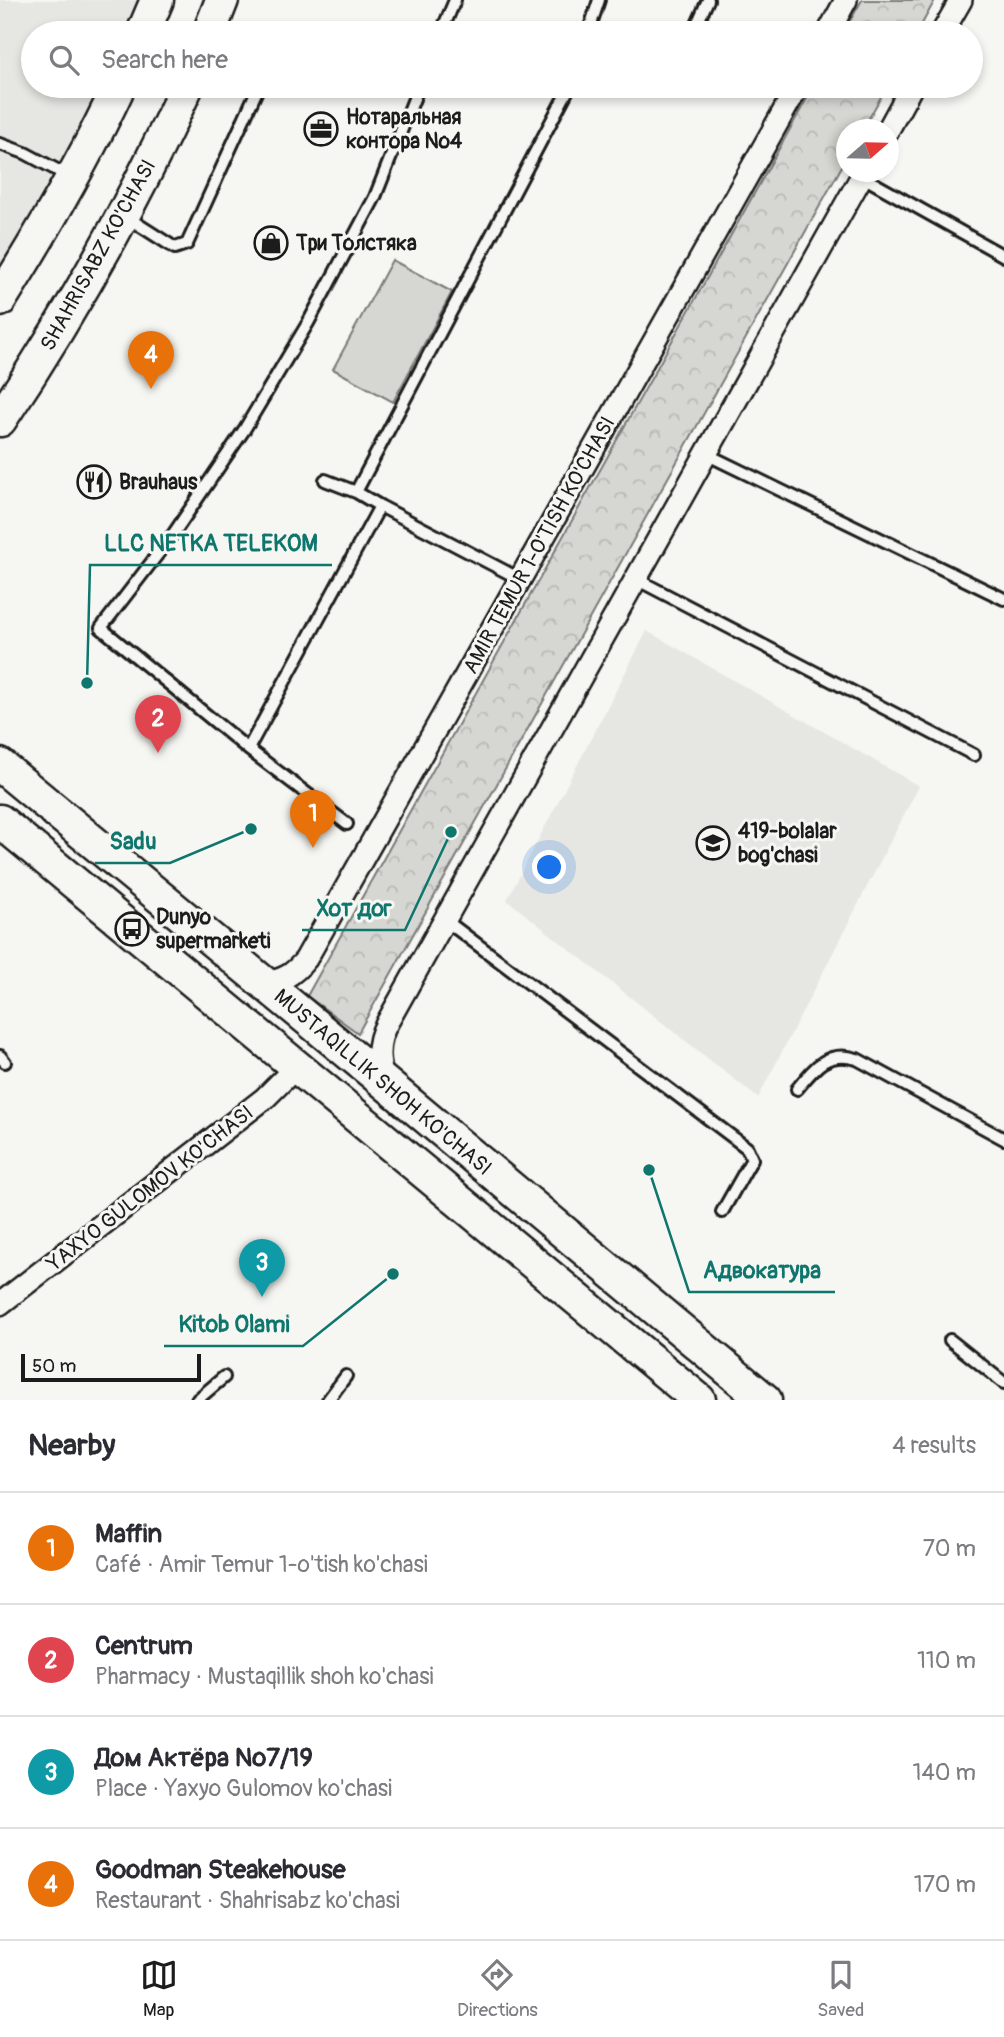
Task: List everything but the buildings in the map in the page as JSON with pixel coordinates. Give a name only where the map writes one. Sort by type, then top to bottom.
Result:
[{"type":"main road","points":[[148,21],[157,0]]},
{"type":"main road","points":[[216,21],[222,0]]},
{"type":"main road","points":[[0,300],[72,178],[113,98]]},
{"type":"main road","name":"SHAHRISABZ KO'CHASI","points":[[0,419],[53,336],[122,215],[181,98]]},
{"type":"main road","name":"MUSTAQILLIK SHOH KO'CHASI","points":[[0,765],[765,1400]]},
{"type":"main road","name":"MUSTAQILLIK SHOH KO'CHASI","points":[[0,821],[699,1400]]},
{"type":"street","points":[[835,21],[846,0]]},
{"type":"street","points":[[949,21],[961,0]]},
{"type":"street","name":"AMIR TEMUR 1-O'TISH KO'CHASI","points":[[262,982],[289,976],[306,959],[791,98]]},
{"type":"street","points":[[894,119],[905,98]]},
{"type":"street","points":[[385,1083],[378,1059],[383,1029],[859,182]]},
{"type":"street","name":"YAXYO GULOMOV KO'CHASI","points":[[0,1304],[265,1098],[296,1067]]},
{"type":"lane","points":[[446,21],[455,0]]},
{"type":"lane","points":[[592,21],[599,0]]},
{"type":"lane","points":[[698,21],[708,0]]},
{"type":"lane","points":[[122,215],[175,248],[187,243],[253,98]]},
{"type":"lane","points":[[347,824],[248,749],[101,628],[174,533],[244,430],[308,323],[375,197],[414,98]]},
{"type":"lane","points":[[356,492],[564,98]]},
{"type":"lane","points":[[0,144],[25,153],[72,178]]},
{"type":"lane","points":[[877,182],[1004,256]]},
{"type":"lane","points":[[706,454],[1004,599]]},
{"type":"lane","points":[[325,480],[356,492],[520,579]]},
{"type":"lane","points":[[248,749],[380,506]]},
{"type":"lane","points":[[636,579],[974,755]]},
{"type":"lane","points":[[444,920],[747,1148],[752,1159],[722,1212]]},
{"type":"lane","points":[[797,1089],[824,1061],[837,1056],[848,1056],[1004,1139]]},
{"type":"lane","points":[[950,1340],[1004,1383]]},
{"type":"lane","points":[[328,1400],[346,1376]]},
{"type":"lane","points":[[197,1400],[224,1377]]},
{"type":"shaded area","points":[[0,0],[157,0],[148,21],[21,21],[21,98],[112,98],[0,300]]},
{"type":"shaded area","name":"419-bolalar bog'chasi","points":[[647,631],[919,786],[758,1098],[507,900]]},
{"type":"green space","points":[[862,0],[935,0],[924,21],[850,21]]},
{"type":"green space","points":[[807,98],[880,98],[869,119],[836,119],[836,177],[358,1033],[307,996]]},
{"type":"green space","points":[[392,260],[452,292],[393,402],[333,369]]},
{"type":"place","name":"Нотаральная контора №4","points":[[321,129]]},
{"type":"place","name":"Три Толстяка","points":[[271,243]]},
{"type":"place","name":"Goodman Steakehouse","points":[[151,389]]},
{"type":"place","name":"Brauhaus","points":[[94,482]]},
{"type":"place","name":"LLC NETKA TELEKOM","points":[[87,683]]},
{"type":"place","name":"Centrum","points":[[158,753]]},
{"type":"place","name":"Sadu","points":[[251,829]]},
{"type":"place","name":"Хот дог","points":[[451,832]]},
{"type":"place","name":"419-bolalar bog'chasi","points":[[713,843]]},
{"type":"place","name":"Maffin","points":[[313,848]]},
{"type":"place","name":"Dunyo supermarketi","points":[[132,929]]},
{"type":"place","name":"Адвокатура","points":[[649,1170]]},
{"type":"place","name":"Kitob Olami","points":[[393,1274]]},
{"type":"place","name":"Дом Актёра №7/19","points":[[262,1297]]}]
